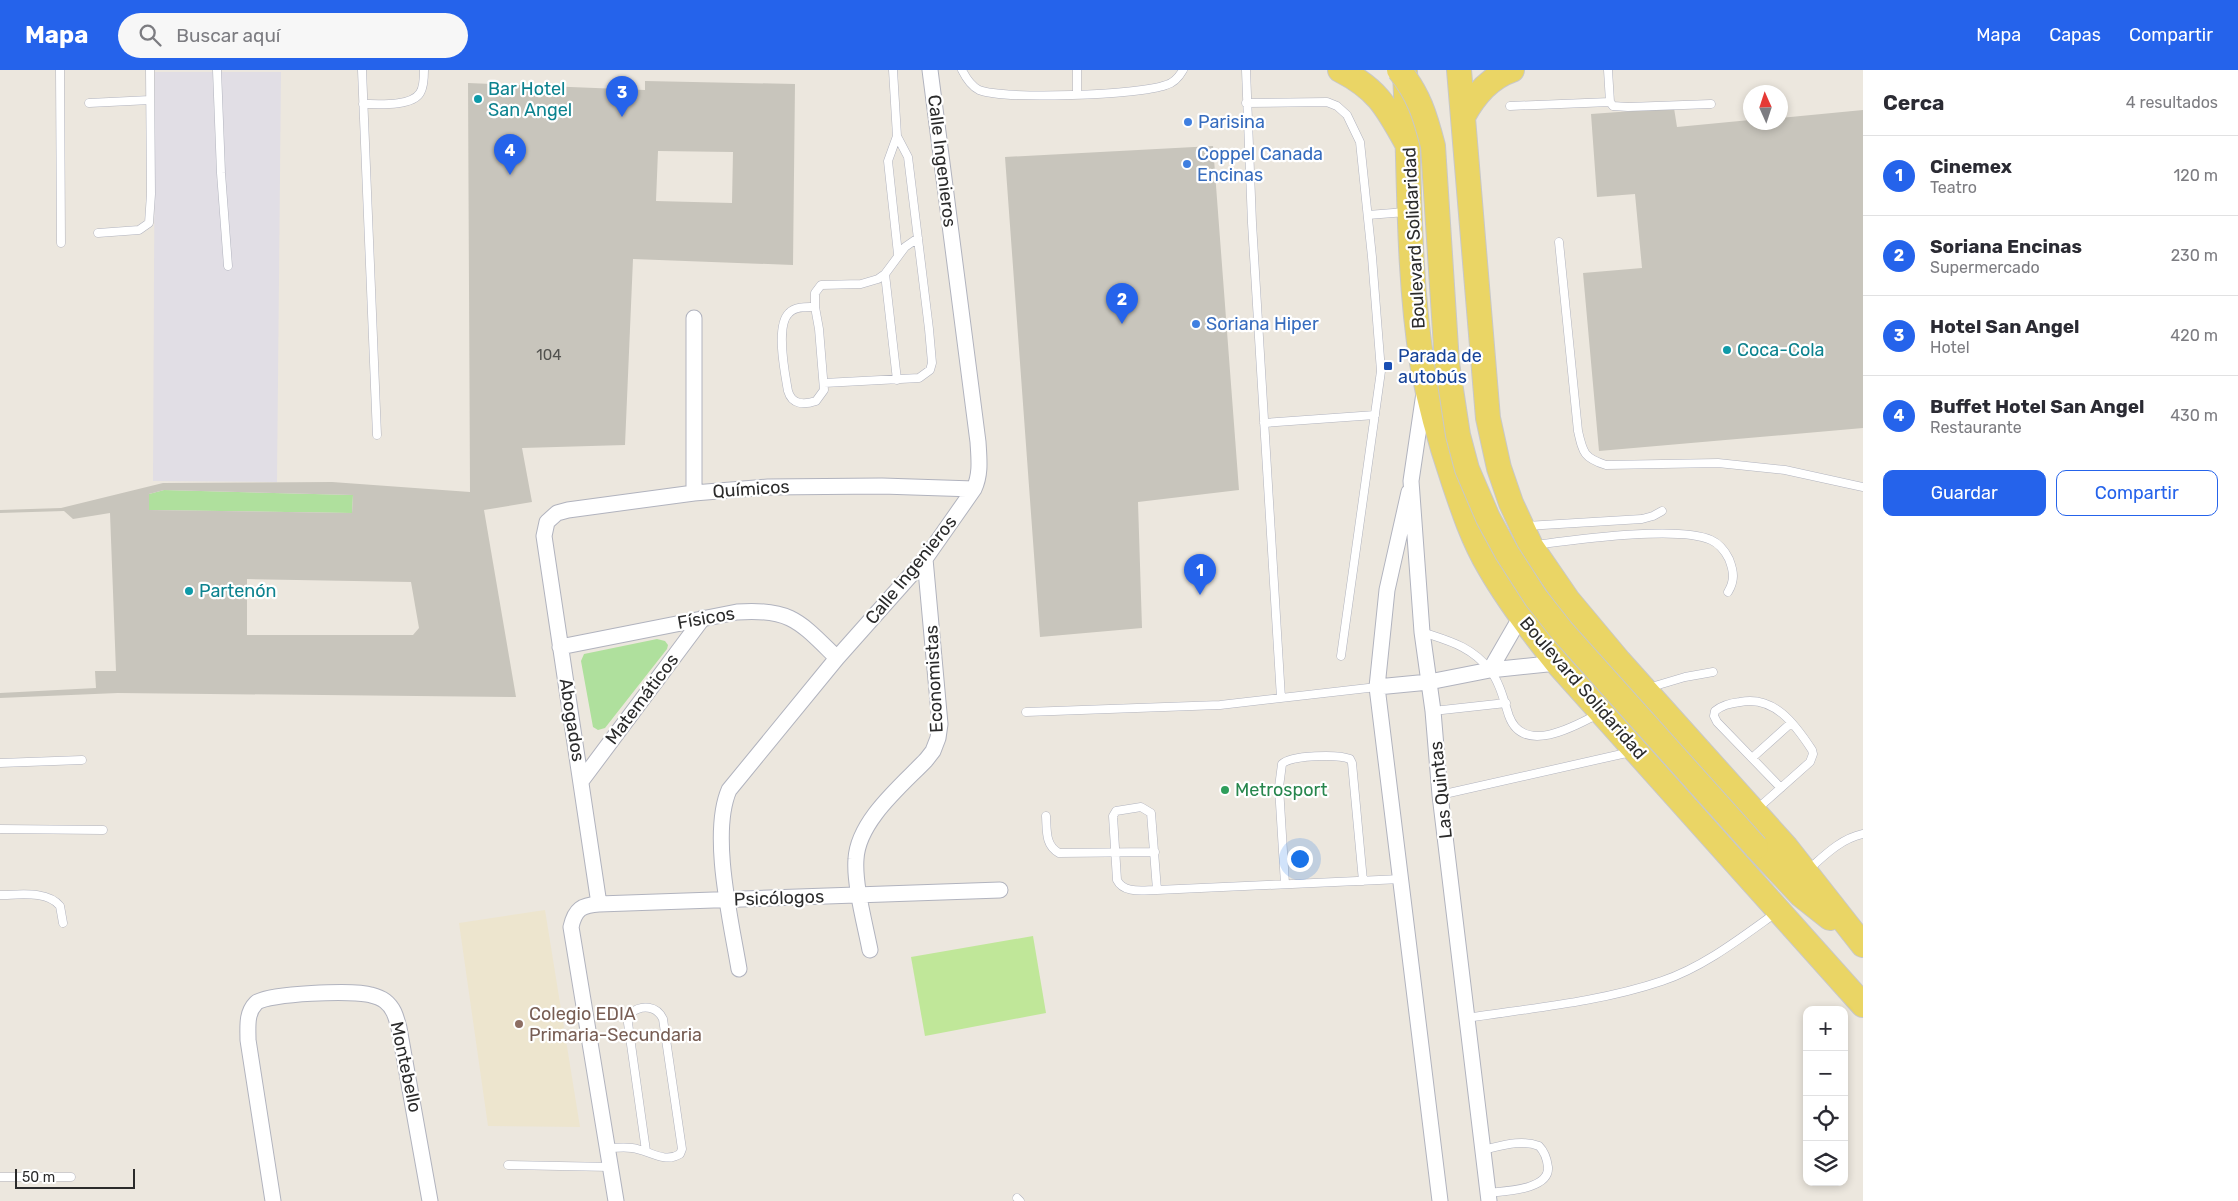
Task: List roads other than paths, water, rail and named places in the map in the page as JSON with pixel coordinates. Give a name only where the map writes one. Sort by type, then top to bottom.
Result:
[{"type":"main road","points":[[1340,70],[1363,83],[1382,100],[1409,148]]},
{"type":"main road","points":[[1398,70],[1412,86],[1425,112],[1433,146],[1450,388],[1467,469],[1488,518],[1507,553],[1536,598],[1562,631],[1801,895],[1861,943]]},
{"type":"main road","name":"Boulevard Solidaridad","points":[[1405,70],[1414,272],[1419,334],[1426,379],[1439,436],[1470,526],[1488,566],[1520,618],[1557,663],[1862,1002]]},
{"type":"main road","points":[[1459,70],[1483,375],[1492,444],[1508,494],[1526,536],[1568,600],[1644,689],[1755,812],[1806,872],[1861,943]]},
{"type":"main road","points":[[1463,117],[1481,90],[1493,80],[1512,70]]},
{"type":"main road","points":[[1414,272],[1443,262],[1465,263],[1475,267]]},
{"type":"street","name":"Calle Ingenieros","points":[[738,969],[728,900],[721,828],[724,802],[729,790],[837,658],[925,559],[974,489],[980,466],[930,70]]},
{"type":"street","points":[[694,318],[694,493]]},
{"type":"street","name":"Las Quintas","points":[[1426,379],[1411,481],[1422,632],[1433,711],[1440,795],[1488,1197]]},
{"type":"street","points":[[1411,481],[1387,590],[1377,687],[1440,1201]]},
{"type":"street","name":"Químicos","points":[[544,536],[547,522],[552,516],[568,510],[694,493],[768,487],[817,486],[974,489]]},
{"type":"street","name":"Abogados","points":[[544,536],[582,780],[599,904]]},
{"type":"street","name":"Economistas","points":[[870,950],[860,895],[856,859],[863,832],[870,821],[933,751],[938,738],[940,724],[925,559]]},
{"type":"street","name":"Físicos","points":[[560,647],[703,618],[760,610],[776,612],[792,619],[810,632],[837,658]]},
{"type":"street","name":"Matemáticos","points":[[582,780],[703,618]]},
{"type":"street","points":[[1490,670],[1520,618]]},
{"type":"street","points":[[1377,687],[1429,682],[1490,670],[1557,663]]},
{"type":"street","name":"Psicólogos","points":[[608,1148],[571,927],[578,911],[585,905],[1000,890]]},
{"type":"street","name":"Montebello","points":[[273,1201],[248,1040],[247,1022],[250,1010],[257,1001],[273,996],[326,993],[370,994],[384,1000],[393,1008],[399,1028],[430,1201]]},
{"type":"street","points":[[608,1148],[616,1201]]},
{"type":"lane","points":[[60,70],[61,244]]},
{"type":"lane","points":[[98,234],[130,232],[145,228],[149,223],[151,194],[150,70]]},
{"type":"lane","points":[[217,70],[221,173],[228,266]]},
{"type":"lane","points":[[362,70],[378,435]]},
{"type":"lane","points":[[363,104],[400,103],[414,99],[422,92],[424,70]]},
{"type":"lane","points":[[893,70],[896,136],[888,161],[898,254]]},
{"type":"lane","points":[[962,70],[971,85],[983,91],[999,94],[1078,94],[1153,90],[1169,85],[1177,79],[1182,70]]},
{"type":"lane","points":[[1077,70],[1078,94]]},
{"type":"lane","points":[[1246,70],[1246,103],[1281,698]]},
{"type":"lane","points":[[1608,70],[1610,102]]},
{"type":"lane","points":[[89,103],[150,100]]},
{"type":"lane","points":[[1246,103],[1327,102],[1337,106],[1347,115],[1360,142],[1381,371],[1341,656]]},
{"type":"lane","points":[[1510,106],[1610,102],[1618,107],[1711,104]]},
{"type":"lane","points":[[824,383],[919,378],[930,370],[932,363],[908,157],[896,136]]},
{"type":"lane","points":[[1368,215],[1410,212]]},
{"type":"lane","points":[[815,307],[796,308],[789,312],[782,327],[788,391],[793,401],[798,403],[816,401],[822,394],[824,383],[815,294],[822,285],[861,284],[878,279],[885,274],[898,254],[918,238]]},
{"type":"lane","points":[[1559,242],[1578,431],[1582,449],[1586,456],[1593,461],[1606,465],[1718,463],[1775,469],[1863,487]]},
{"type":"lane","points":[[885,274],[897,380]]},
{"type":"lane","points":[[1264,423],[1375,415]]},
{"type":"lane","points":[[1526,536],[1642,519],[1662,511]]},
{"type":"lane","points":[[1526,536],[1694,535],[1716,543],[1727,556],[1734,577],[1728,592]]},
{"type":"lane","points":[[1422,632],[1463,645],[1490,670],[1506,703],[1514,726],[1520,732],[1531,736],[1551,734],[1569,728],[1601,712]]},
{"type":"lane","points":[[1644,689],[1685,677],[1713,672]]},
{"type":"lane","points":[[1026,712],[1220,705],[1377,687]]},
{"type":"lane","points":[[1755,812],[1810,762],[1813,754],[1804,738],[1778,709],[1760,700],[1728,704],[1715,711],[1714,716],[1717,722],[1781,788]]},
{"type":"lane","points":[[1433,711],[1506,703]]},
{"type":"lane","points":[[1752,758],[1791,723]]},
{"type":"lane","points":[[1440,795],[1636,751]]},
{"type":"lane","points":[[1285,884],[1279,787],[1282,764],[1291,758],[1336,756],[1350,759],[1352,763],[1363,881]]},
{"type":"lane","points":[[0,762],[82,760]]},
{"type":"lane","points":[[1157,890],[1151,813],[1141,807],[1116,811],[1114,816],[1117,880],[1120,886],[1128,890],[1157,890],[1401,879]]},
{"type":"lane","points":[[1046,816],[1048,840],[1051,848],[1059,853],[1154,852]]},
{"type":"lane","points":[[0,828],[103,830]]},
{"type":"lane","points":[[1806,872],[1840,843],[1852,836],[1863,834]]},
{"type":"lane","points":[[0,895],[34,895],[48,898],[60,906],[63,923]]},
{"type":"lane","points":[[1467,1018],[1605,996],[1663,981],[1700,963],[1743,937],[1779,910]]},
{"type":"lane","points":[[608,1148],[632,1148],[664,1157],[677,1156],[682,1149],[663,1019],[656,1010],[642,1007],[631,1013],[628,1023],[646,1151]]},
{"type":"lane","points":[[1483,1150],[1508,1144],[1532,1143],[1539,1146],[1547,1160],[1549,1173],[1544,1181],[1532,1186],[1488,1197]]},
{"type":"lane","points":[[508,1165],[611,1167]]},
{"type":"lane","points":[[0,1177],[71,1177]]},
{"type":"place","name":"Bar Hotel San Angel","points":[[478,99]]},
{"type":"place","name":"Hotel San Angel","points":[[622,117]]},
{"type":"place","name":"Parisina","points":[[1188,122]]},
{"type":"place","name":"Coppel Canada Encinas","points":[[1187,164]]},
{"type":"place","name":"Buffet Hotel San Angel","points":[[510,175]]},
{"type":"place","name":"Soriana Encinas","points":[[1122,324]]},
{"type":"place","name":"Soriana Hiper","points":[[1196,324]]},
{"type":"place","name":"Coca-Cola","points":[[1727,350]]},
{"type":"place","name":"Parada de autobús","points":[[1388,366]]},
{"type":"place","name":"Partenón","points":[[189,591]]},
{"type":"place","name":"Cinemex","points":[[1200,595]]},
{"type":"place","name":"Metrosport","points":[[1225,790]]},
{"type":"place","name":"Colegio EDIA Primaria-Secundaria","points":[[519,1024]]}]
